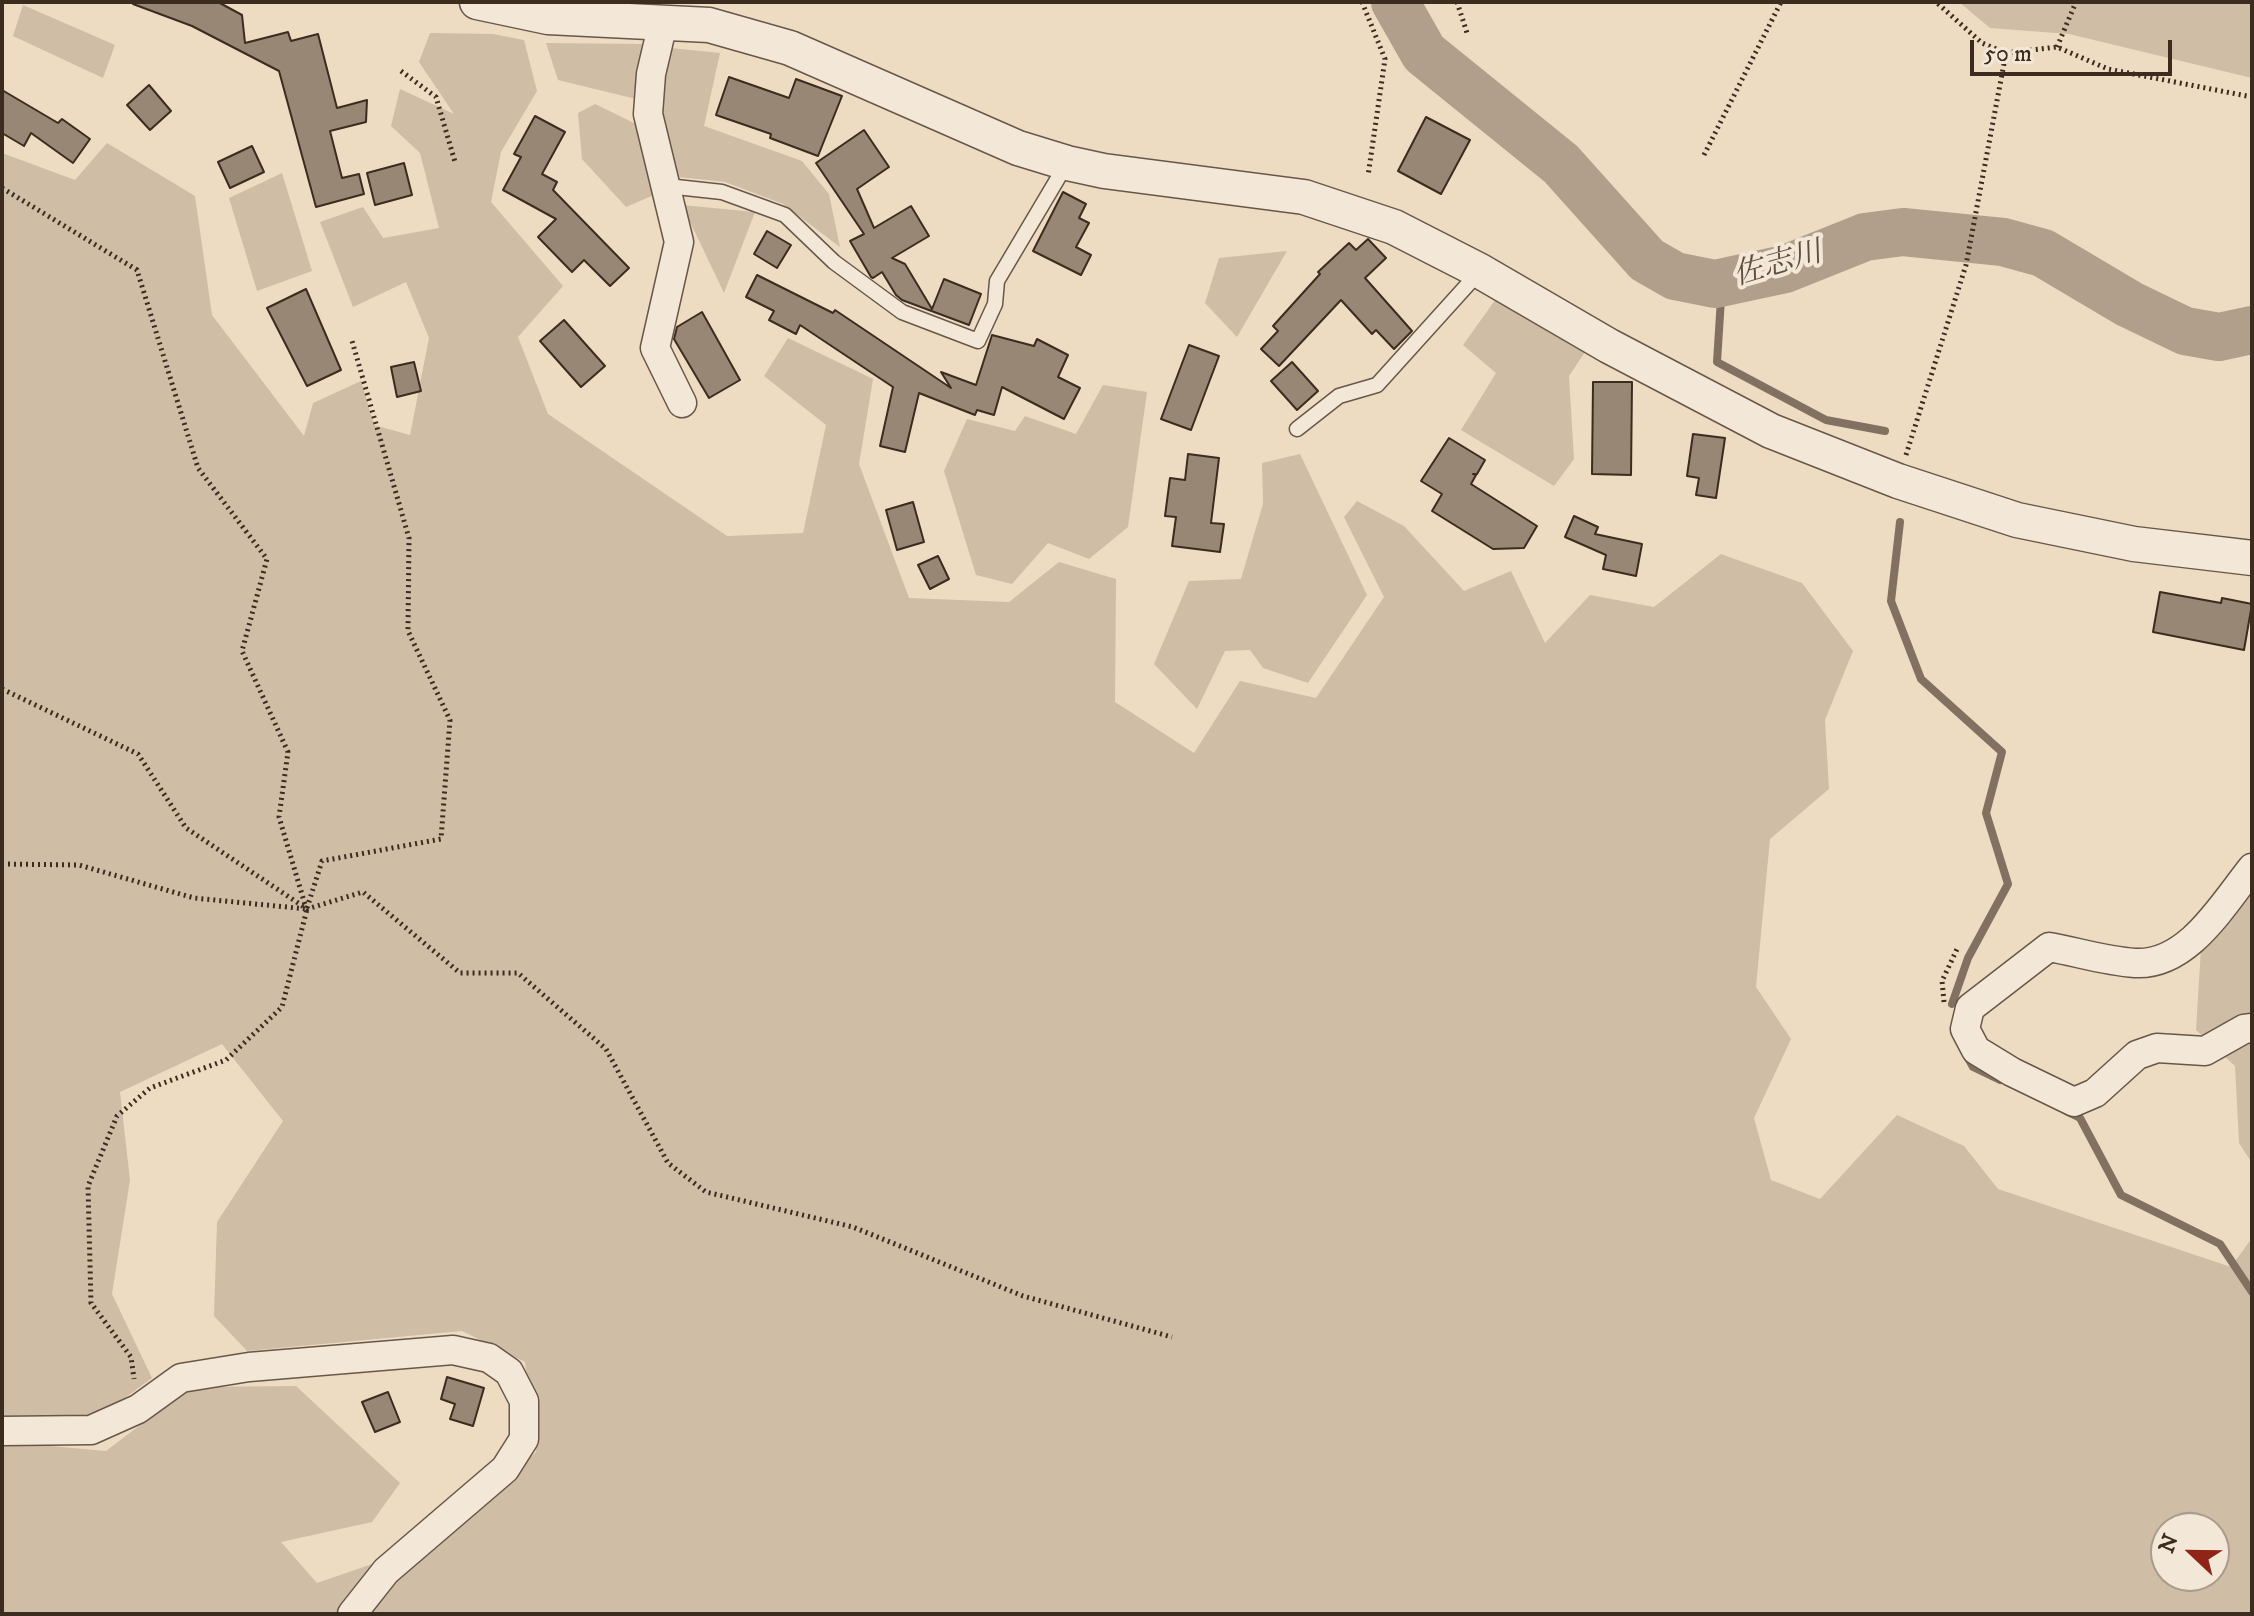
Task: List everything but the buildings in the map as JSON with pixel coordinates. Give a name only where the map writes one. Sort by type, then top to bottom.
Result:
[{"type":"street","points":[[477,2],[548,17],[709,25],[790,48],[1018,148],[1067,163],[1104,171],[1304,197],[1394,227],[1771,431],[1898,481],[2017,520],[2134,544],[2252,558]]},
{"type":"street","points":[[663,23],[651,74],[648,114],[679,242],[655,348],[682,403]]},
{"type":"street","points":[[2252,868],[2193,940],[2164,957],[2137,963],[2049,947],[1970,1008],[1965,1029],[1976,1050],[2012,1072],[2074,1102],[2095,1093],[2137,1055],[2157,1048],[2205,1051],[2244,1029],[2252,1028]]},
{"type":"street","points":[[2,1431],[91,1430],[138,1409],[181,1378],[249,1367],[453,1350],[489,1358],[509,1372],[524,1401],[524,1439],[505,1469],[386,1571],[352,1614]]},
{"type":"lane","points":[[667,186],[722,192],[785,215],[834,262],[902,312],[978,341],[995,304],[997,281],[1067,163]]},
{"type":"lane","points":[[1297,429],[1339,396],[1377,385],[1480,271]]},
{"type":"path","points":[[1362,2],[1385,59],[1368,176]]},
{"type":"path","points":[[1457,2],[1468,36]]},
{"type":"path","points":[[1704,155],[1781,2]]},
{"type":"path","points":[[1936,2],[1982,43],[2006,53],[2057,47],[2108,69],[2252,97]]},
{"type":"path","points":[[2057,47],[2076,2]]},
{"type":"path","points":[[1898,481],[1966,265],[2006,53]]},
{"type":"path","points":[[401,71],[436,97],[455,162]]},
{"type":"path","points":[[2,188],[137,270],[198,468],[267,559],[242,651],[288,752],[279,817],[307,909]]},
{"type":"path","points":[[138,1409],[131,1357],[91,1303],[88,1186],[117,1116],[150,1088],[226,1060],[282,1007],[322,861],[441,839],[450,720],[408,631],[409,538],[352,341]]},
{"type":"path","points":[[2,689],[138,754],[186,828],[307,909]]},
{"type":"path","points":[[2,864],[79,865],[194,898],[307,909],[363,892],[460,973],[518,973],[606,1049],[668,1163],[706,1192],[853,1227],[1023,1296],[1172,1337]]},
{"type":"shaded area","points":[[1959,2],[2252,2],[2252,78],[2069,34],[1990,28]]},
{"type":"shaded area","points":[[23,5],[115,45],[103,78],[13,36]]},
{"type":"shaded area","points":[[430,33],[493,34],[524,40],[537,91],[501,152],[491,202],[563,286],[518,337],[548,414],[727,536],[803,533],[826,425],[764,376],[788,338],[873,379],[859,464],[909,598],[1009,602],[1059,562],[1116,579],[1115,702],[1194,753],[1240,681],[1316,698],[1384,597],[1344,517],[1357,501],[1404,526],[1464,591],[1511,571],[1545,643],[1590,595],[1654,607],[1721,554],[1802,583],[1853,651],[1825,720],[1829,789],[1770,839],[1756,987],[1791,1039],[1754,1118],[1771,1180],[1820,1199],[1897,1115],[1964,1146],[1998,1189],[2231,1267],[2252,1238],[2252,1614],[2,1614],[2,1445],[6,1442],[106,1451],[190,1387],[296,1386],[400,1483],[372,1522],[281,1542],[317,1583],[445,1539],[536,1452],[525,1362],[462,1331],[247,1351],[214,1316],[217,1222],[283,1121],[222,1044],[120,1092],[130,1180],[112,1294],[152,1378],[103,1414],[2,1427],[2,153],[75,180],[107,143],[195,196],[212,315],[304,436],[313,403],[361,381],[374,425],[410,435],[429,338],[406,282],[353,307],[320,222],[363,207],[383,238],[439,228],[420,153],[391,126],[400,89],[454,114],[419,62]]},
{"type":"shaded area","points":[[546,43],[643,44],[636,99],[558,80]]},
{"type":"shaded area","points":[[671,48],[720,53],[704,126],[802,161],[829,194],[840,247],[783,204],[725,182],[678,177],[656,123]]},
{"type":"shaded area","points":[[595,104],[636,124],[654,195],[626,207],[582,159],[578,113]]},
{"type":"shaded area","points":[[282,173],[312,271],[257,291],[229,198]]},
{"type":"shaded area","points":[[682,205],[755,212],[724,293]]},
{"type":"shaded area","points":[[1287,251],[1237,337],[1205,303],[1219,258]]},
{"type":"shaded area","points":[[1498,296],[1589,346],[1569,376],[1574,459],[1554,486],[1461,430],[1496,373],[1463,345]]},
{"type":"shaded area","points":[[1103,385],[1147,392],[1128,527],[1089,559],[1048,543],[1012,584],[976,575],[944,471],[967,419],[1015,431],[1025,416],[1076,434]]},
{"type":"shaded area","points":[[1300,454],[1367,595],[1308,683],[1263,668],[1250,650],[1225,651],[1197,709],[1154,664],[1189,581],[1241,579],[1263,504],[1262,463]]},
{"type":"shaded area","points":[[2252,888],[2252,1163],[2239,1143],[2235,1066],[2196,1030],[2201,948]]},
{"type":"waterway","name":"佐志川","points":[[1395,2],[1424,53],[1561,164],[1647,260],[1675,276],[1715,284],[1785,269],[1865,237],[1903,232],[2003,242],[2043,253],[2129,304],[2185,331],[2219,337],[2252,330]]},
{"type":"waterway","points":[[1715,284],[1721,299],[1717,362],[1826,420],[1885,431]]},
{"type":"waterway","points":[[1900,522],[1891,601],[1921,679],[2002,752],[1986,813],[2008,884],[1968,958],[1952,1004]]},
{"type":"waterway","points":[[1967,1056],[1973,1067],[2000,1080]]},
{"type":"waterway","points":[[2066,1111],[2080,1118],[2121,1195],[2220,1244],[2252,1292]]}]
